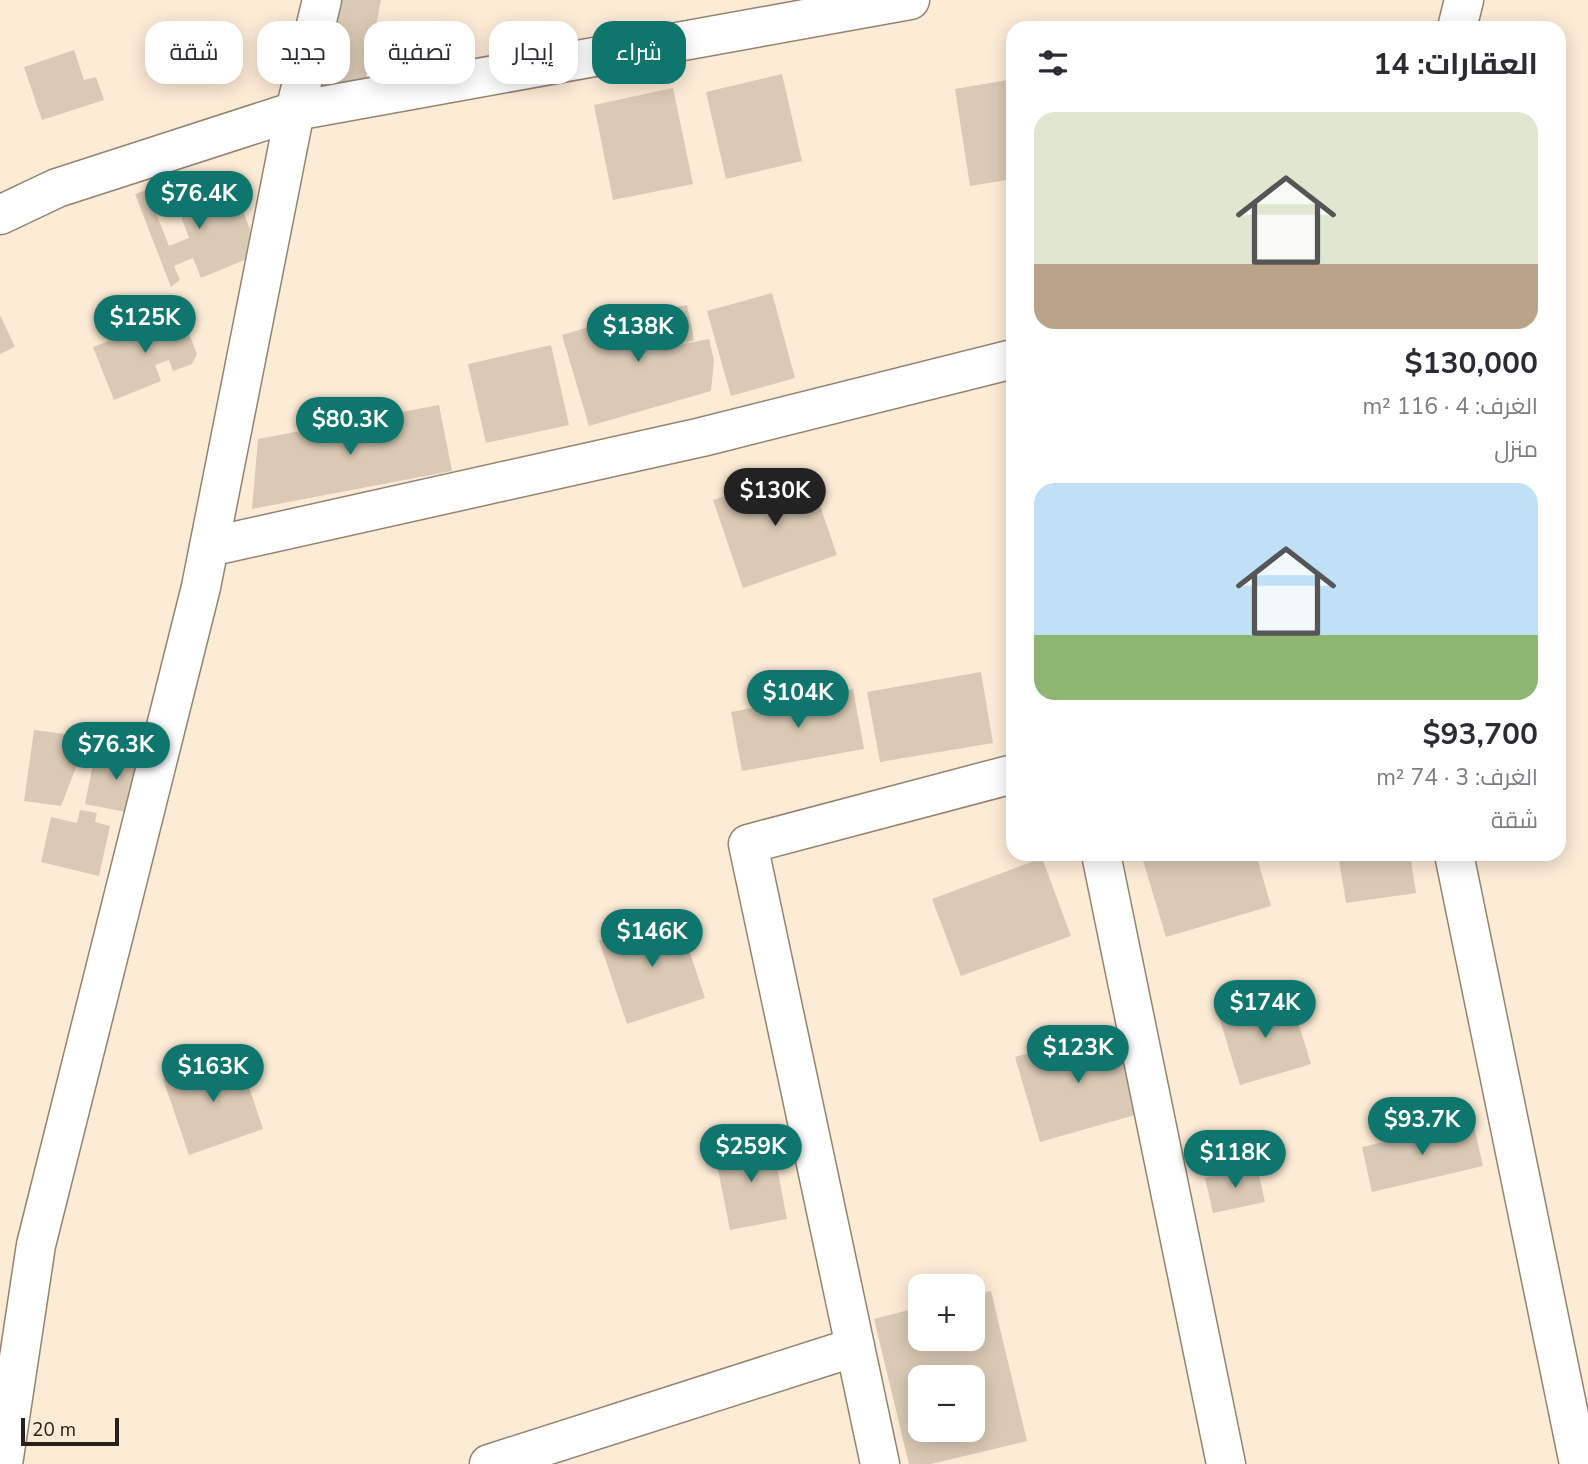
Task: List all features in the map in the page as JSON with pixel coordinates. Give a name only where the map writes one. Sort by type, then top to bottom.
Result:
[{"type":"street","points":[[3,1464],[36,1245],[198,600],[295,111],[322,0]]},
{"type":"street","points":[[0,215],[57,188],[295,111],[910,0]]},
{"type":"street","points":[[1459,21],[1464,0]]},
{"type":"street","points":[[209,547],[702,437],[1006,361]]},
{"type":"street","points":[[880,1464],[748,844],[1006,776]]},
{"type":"street","points":[[1102,861],[1226,1464]]},
{"type":"street","points":[[1455,861],[1579,1464]]},
{"type":"street","points":[[489,1464],[855,1347]]},
{"type":"building","points":[[336,0],[381,0],[377,21],[364,21],[365,84],[362,99],[319,90],[320,84],[350,84],[350,21],[332,21]]},
{"type":"building","points":[[74,50],[84,80],[96,77],[104,100],[42,120],[24,67]]},
{"type":"building","points":[[782,74],[802,161],[726,179],[706,92]]},
{"type":"building","points":[[1006,80],[1006,180],[970,186],[955,89]]},
{"type":"building","points":[[673,88],[693,184],[613,200],[594,105]]},
{"type":"building","points":[[168,182],[175,200],[154,208],[169,246],[189,238],[178,208],[233,186],[250,229],[247,259],[201,278],[193,258],[174,266],[180,280],[171,287],[135,194]]},
{"type":"building","points":[[772,293],[795,378],[731,396],[707,311]]},
{"type":"building","points":[[687,305],[694,340],[678,345],[709,339],[714,360],[711,391],[589,426],[562,335],[609,321]]},
{"type":"building","points":[[181,313],[197,354],[192,364],[173,371],[169,360],[155,365],[161,381],[114,400],[93,347]]},
{"type":"building","points":[[0,315],[15,347],[0,354]]},
{"type":"building","points":[[551,345],[569,425],[486,443],[468,364]]},
{"type":"building","points":[[439,405],[452,471],[252,509],[258,439]]},
{"type":"building","points":[[807,468],[837,555],[743,588],[713,500]]},
{"type":"building","points":[[981,672],[993,743],[880,762],[867,692]]},
{"type":"building","points":[[853,689],[864,749],[742,771],[731,712]]},
{"type":"building","points":[[34,730],[88,737],[61,806],[24,801]]},
{"type":"building","points":[[96,749],[146,759],[136,814],[85,804]]},
{"type":"building","points":[[80,810],[97,813],[95,822],[110,826],[99,876],[41,862],[51,817],[77,823]]},
{"type":"building","points":[[1034,861],[1043,861],[1071,936],[961,976],[932,899]]},
{"type":"building","points":[[1143,861],[1258,861],[1271,906],[1166,937]]},
{"type":"building","points":[[1339,861],[1411,861],[1416,893],[1346,903]]},
{"type":"building","points":[[677,914],[705,998],[627,1024],[599,940]]},
{"type":"building","points":[[1290,996],[1311,1064],[1240,1085],[1219,1017]]},
{"type":"building","points":[[1117,1028],[1142,1113],[1040,1142],[1015,1057]]},
{"type":"building","points":[[238,1054],[263,1129],[189,1155],[163,1079]]},
{"type":"building","points":[[1473,1122],[1483,1166],[1372,1192],[1362,1147]]},
{"type":"building","points":[[771,1137],[787,1219],[730,1230],[714,1149]]},
{"type":"building","points":[[1257,1166],[1265,1202],[1213,1213],[1205,1178]]},
{"type":"building","points":[[991,1291],[1027,1441],[931,1464],[909,1464],[874,1319],[908,1310],[908,1351],[985,1351],[985,1292]]}]
